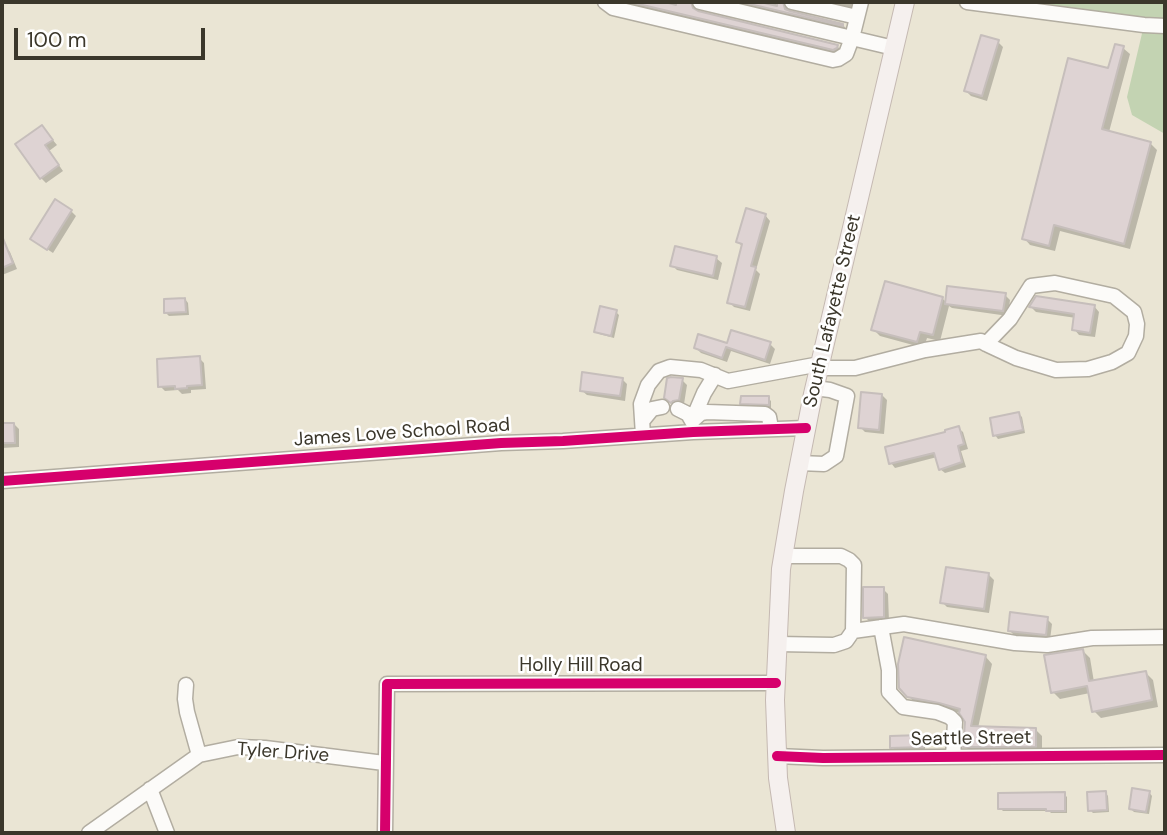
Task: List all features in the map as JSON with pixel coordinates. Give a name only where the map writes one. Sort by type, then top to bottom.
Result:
[{"type":"main road","name":"South Lafayette Street","points":[[786,833],[777,756],[776,683],[781,569],[814,388],[905,2]]},
{"type":"street","points":[[605,2],[612,8],[833,60],[846,54],[861,2]]},
{"type":"street","points":[[700,2],[894,48]]},
{"type":"street","points":[[792,2],[858,17]]},
{"type":"street","points":[[967,2],[1165,26]]},
{"type":"street","points":[[643,428],[641,404],[648,385],[659,371],[670,367],[701,370],[728,381],[819,366],[855,368],[925,350],[981,341],[986,344],[1016,358],[1056,370],[1088,369],[1112,362],[1128,353],[1136,337],[1137,324],[1134,313],[1114,296],[1055,284],[1031,286],[1010,319],[986,344]]},
{"type":"street","points":[[692,426],[704,393],[715,375]]},
{"type":"street","points":[[799,463],[824,464],[836,456],[847,396],[814,388]]},
{"type":"street","points":[[643,428],[652,410],[662,407]]},
{"type":"street","points":[[678,409],[688,414],[692,426]]},
{"type":"street","name":"James Love School Road","points":[[2,481],[643,428],[806,428]]},
{"type":"street","points":[[778,644],[834,645],[846,641],[853,631],[854,565],[841,556],[783,556]]},
{"type":"street","points":[[853,631],[904,624],[1015,643],[1047,645],[1092,638],[1165,637]]},
{"type":"street","points":[[881,626],[889,670],[889,692],[903,707],[937,712],[955,722],[953,757]]},
{"type":"street","name":"Holly Hill Road","points":[[384,763],[387,684],[776,683]]},
{"type":"street","points":[[186,685],[187,712],[199,755]]},
{"type":"street","name":"Tyler Drive","points":[[89,833],[199,755],[237,747],[265,748],[384,763]]},
{"type":"street","name":"Seattle Street","points":[[777,756],[1165,755]]},
{"type":"street","points":[[384,763],[385,833]]},
{"type":"street","points":[[150,789],[167,833]]},
{"type":"green space","points":[[1039,2],[1165,2],[1165,134],[1132,115],[1127,97],[1144,25],[1037,11]]},
{"type":"building","points":[[630,2],[665,2],[676,5],[676,2],[691,2],[693,8],[698,11],[838,45],[833,50]]},
{"type":"building","points":[[741,2],[777,6],[777,2],[783,2],[785,9],[790,11],[843,26]]},
{"type":"building","points":[[981,35],[999,40],[982,96],[964,91]]},
{"type":"building","points":[[1115,44],[1124,46],[1102,129],[1151,142],[1124,244],[1054,225],[1049,246],[1022,239],[1068,58],[1108,68]]},
{"type":"building","points":[[42,125],[53,140],[45,145],[59,165],[40,179],[15,144]]},
{"type":"building","points":[[55,199],[72,210],[47,250],[30,239]]},
{"type":"building","points":[[746,208],[766,214],[751,266],[756,267],[745,307],[727,303],[742,244],[736,242]]},
{"type":"building","points":[[2,236],[13,263],[2,268]]},
{"type":"building","points":[[675,246],[717,256],[713,276],[670,266]]},
{"type":"building","points":[[885,281],[943,297],[933,335],[920,332],[917,342],[871,330]]},
{"type":"building","points":[[947,286],[1006,293],[1003,311],[945,304]]},
{"type":"building","points":[[1036,296],[1095,305],[1090,333],[1072,330],[1074,314],[1029,307]]},
{"type":"building","points":[[185,298],[186,312],[164,313],[164,299]]},
{"type":"building","points":[[600,306],[617,310],[611,336],[594,332]]},
{"type":"building","points":[[731,330],[771,342],[765,360],[726,347],[722,358],[694,348],[698,334],[727,343]]},
{"type":"building","points":[[200,356],[202,385],[175,389],[175,386],[158,387],[157,359]]},
{"type":"building","points":[[582,372],[623,378],[620,396],[580,391]]},
{"type":"building","points":[[667,378],[683,378],[679,400],[671,403],[664,398]]},
{"type":"building","points":[[861,392],[882,394],[879,430],[858,428]]},
{"type":"building","points":[[741,396],[769,396],[769,405],[740,404]]},
{"type":"building","points":[[1019,412],[1023,430],[993,436],[990,418]]},
{"type":"building","points":[[2,423],[14,423],[15,443],[2,443]]},
{"type":"building","points":[[959,426],[964,444],[958,446],[962,462],[939,470],[934,453],[889,464],[885,447]]},
{"type":"building","points":[[946,567],[989,573],[984,609],[940,603]]},
{"type":"building","points":[[863,587],[884,587],[884,617],[863,618]]},
{"type":"building","points":[[1010,612],[1048,617],[1046,635],[1008,631]]},
{"type":"building","points":[[904,637],[986,655],[971,726],[1036,728],[1036,747],[963,747],[965,722],[959,713],[960,709],[907,697],[899,688],[898,664]]},
{"type":"building","points":[[1083,649],[1089,681],[1146,671],[1152,700],[1092,712],[1087,686],[1051,693],[1044,655]]},
{"type":"building","points":[[922,735],[923,747],[890,748],[890,736]]},
{"type":"building","points":[[1132,788],[1150,791],[1146,812],[1129,809]]},
{"type":"building","points":[[1106,791],[1107,810],[1088,811],[1087,792]]},
{"type":"building","points":[[1065,792],[1065,811],[998,809],[998,793]]},
{"type":"cycle path","points":[[2,481],[501,443],[806,428]]},
{"type":"cycle path","points":[[385,833],[387,684],[776,683]]},
{"type":"cycle path","points":[[777,756],[823,758],[1165,755]]}]
